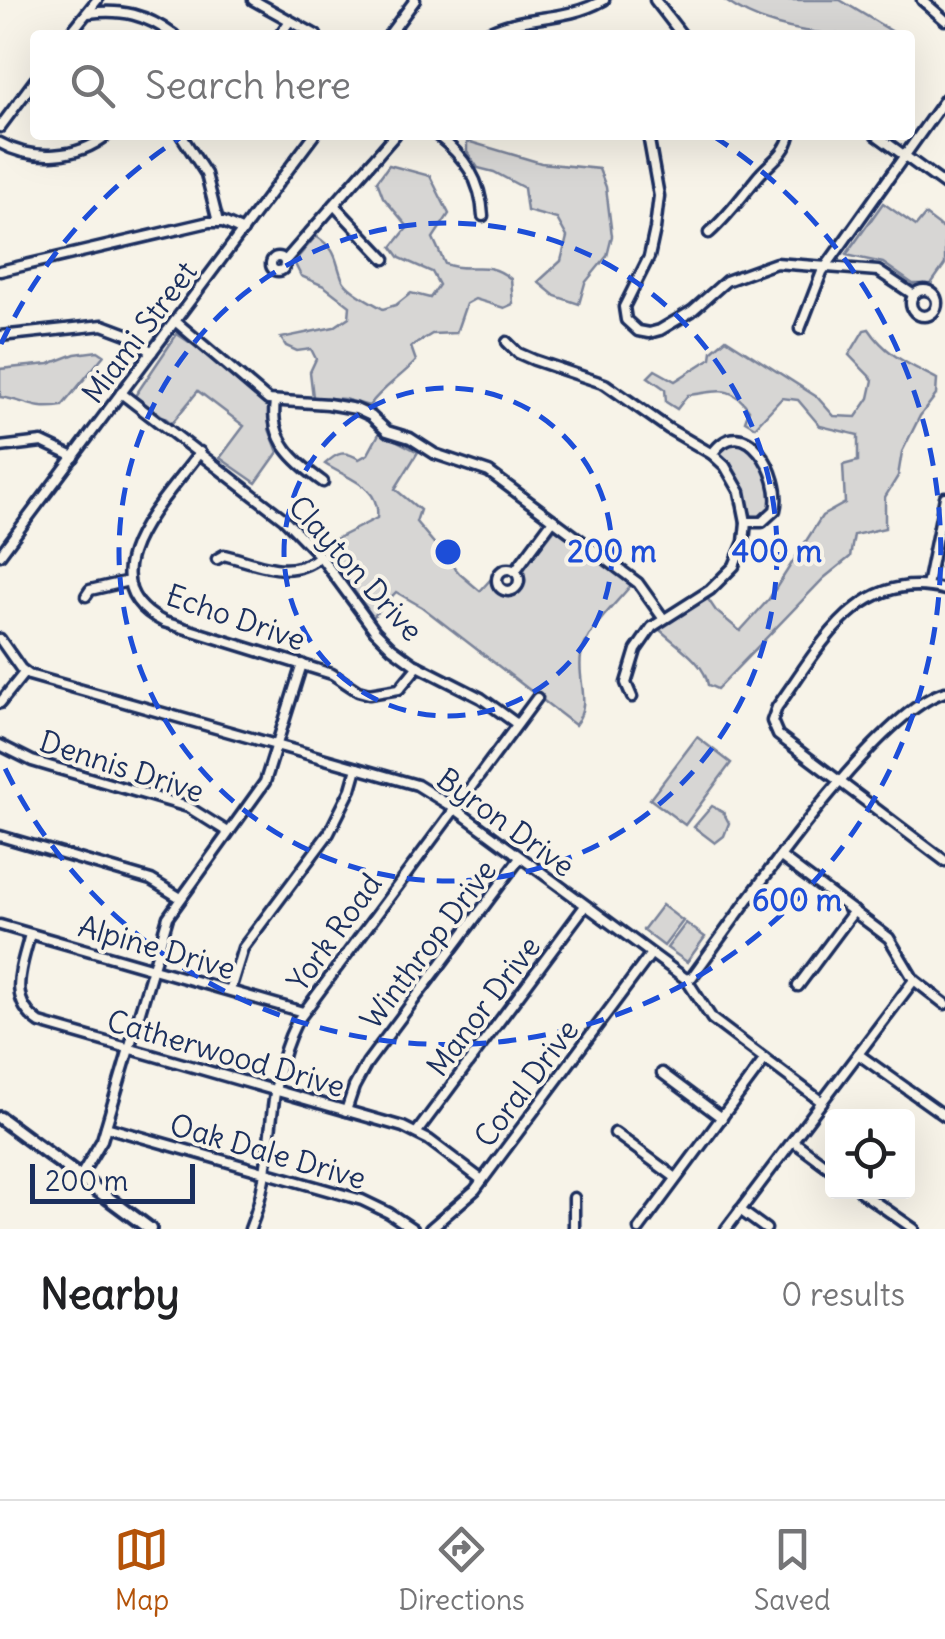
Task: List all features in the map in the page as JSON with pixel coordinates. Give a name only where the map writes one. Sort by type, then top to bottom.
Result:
[{"type":"main road","points":[[0,1118],[150,1229]]},
{"type":"street","points":[[73,30],[97,0]]},
{"type":"street","points":[[253,0],[305,30]]},
{"type":"street","points":[[393,30],[415,0]]},
{"type":"street","points":[[491,30],[502,24],[570,15],[604,0]]},
{"type":"street","points":[[655,0],[678,30]]},
{"type":"street","points":[[922,0],[945,20]]},
{"type":"street","points":[[88,12],[141,14],[166,30]]},
{"type":"street","points":[[283,30],[288,22]]},
{"type":"street","points":[[0,127],[30,87]]},
{"type":"street","points":[[800,328],[827,265],[945,99]]},
{"type":"street","points":[[0,143],[24,153],[65,153],[100,140]]},
{"type":"street","points":[[184,140],[206,174],[218,222]]},
{"type":"street","name":"Miami Street","points":[[0,556],[310,140]]},
{"type":"street","points":[[285,261],[392,140]]},
{"type":"street","points":[[442,140],[468,165],[479,188],[484,216]]},
{"type":"street","points":[[649,140],[659,196],[655,229],[648,258],[624,307],[626,320],[638,331],[648,334],[668,326],[692,311],[726,280],[756,268],[794,262],[878,271],[914,295]]},
{"type":"street","points":[[709,233],[780,156],[788,140]]},
{"type":"street","points":[[883,140],[945,186]]},
{"type":"street","points":[[334,204],[385,259]]},
{"type":"street","points":[[0,269],[218,222],[243,230]]},
{"type":"street","points":[[175,321],[275,402],[328,404],[363,412],[387,430],[410,438],[435,454],[478,466],[638,582],[663,618]]},
{"type":"street","points":[[0,336],[103,326],[127,334],[152,352]]},
{"type":"street","points":[[507,342],[518,353],[604,384],[712,454],[736,482],[744,502],[746,522],[738,558],[728,574],[710,590],[663,618],[642,640],[626,682],[632,698]]},
{"type":"street","name":"Clayton Drive","points":[[121,393],[264,500],[320,556],[375,631],[400,654],[481,698],[517,724]]},
{"type":"street","points":[[275,402],[274,422],[285,448],[300,466],[323,482]]},
{"type":"street","points":[[712,454],[724,440],[737,437],[756,448],[768,465],[776,490],[775,510],[762,522],[746,522]]},
{"type":"street","points":[[0,447],[42,442],[74,457]]},
{"type":"street","name":"Echo Drive","points":[[200,452],[135,541],[128,559],[128,581],[143,608],[164,622],[339,677],[358,691],[377,695],[403,686],[418,666]]},
{"type":"street","points":[[927,586],[945,497]]},
{"type":"street","points":[[515,571],[553,520]]},
{"type":"street","points":[[216,560],[224,555],[291,571],[320,556]]},
{"type":"street","points":[[86,596],[90,590],[128,581]]},
{"type":"street","points":[[945,590],[927,586],[892,589],[852,608],[776,707],[772,721],[778,735],[945,861]]},
{"type":"street","points":[[0,639],[24,673],[0,704]]},
{"type":"street","points":[[80,1177],[94,1157],[106,1127],[163,928],[180,897],[265,782],[302,664]]},
{"type":"street","name":"Byron Drive","points":[[24,673],[417,785],[686,978],[712,1019],[822,1102]]},
{"type":"street","points":[[686,978],[692,977],[842,782],[904,716],[925,700],[945,692]]},
{"type":"street","name":"York Road","points":[[250,1229],[267,1173],[273,1090],[286,1042],[303,1012],[536,698]]},
{"type":"street","name":"Dennis Drive","points":[[0,745],[32,762],[188,807],[228,832]]},
{"type":"street","points":[[230,990],[243,948],[329,833],[346,802],[357,768]]},
{"type":"street","points":[[0,836],[158,882],[180,897]]},
{"type":"street","points":[[781,857],[888,938],[914,980],[945,1004]]},
{"type":"street","name":"Winthrop Drive","points":[[346,1111],[362,1069],[520,858]]},
{"type":"street","name":"Manor Drive","points":[[417,1132],[585,906]]},
{"type":"street","points":[[798,986],[854,910]]},
{"type":"street","name":"Alpine Drive","points":[[0,925],[303,1012]]},
{"type":"street","name":"Catherwood Drive","points":[[30,934],[18,987],[26,1012],[40,1023],[417,1132],[482,1180]]},
{"type":"street","name":"Coral Drive","points":[[430,1229],[482,1180],[650,955]]},
{"type":"street","points":[[726,1229],[914,980]]},
{"type":"street","points":[[858,1054],[945,1116]]},
{"type":"street","points":[[638,1229],[765,1060]]},
{"type":"street","points":[[662,1073],[722,1118]]},
{"type":"street","name":"Oak Dale Drive","points":[[106,1127],[371,1204],[413,1229]]},
{"type":"street","points":[[615,1133],[676,1178]]},
{"type":"street","points":[[793,1140],[825,1165]]},
{"type":"street","points":[[574,1198],[574,1229]]},
{"type":"street","points":[[872,1199],[914,1229]]},
{"type":"street","points":[[740,1210],[766,1229]]},
{"type":"shaded area","points":[[724,0],[840,0],[890,30],[802,30],[744,12]]},
{"type":"shaded area","points":[[467,141],[541,163],[599,169],[606,187],[612,236],[607,256],[585,283],[579,304],[555,296],[538,282],[561,261],[567,237],[557,219],[527,211],[524,188],[478,168],[467,152]]},
{"type":"shaded area","points":[[389,165],[430,176],[449,214],[433,238],[445,264],[502,273],[511,279],[513,304],[504,308],[475,299],[466,304],[456,333],[432,334],[411,347],[416,361],[369,406],[313,397],[310,372],[316,359],[311,349],[297,351],[286,346],[281,338],[334,327],[349,317],[350,306],[324,286],[301,276],[294,262],[316,236],[332,250],[345,283],[383,309],[411,293],[430,298],[439,285],[432,272],[400,258],[392,247],[408,227],[383,197],[377,181]]},
{"type":"shaded area","points":[[883,203],[916,226],[925,215],[945,230],[945,264],[931,284],[913,284],[883,263],[846,255]]},
{"type":"shaded area","points":[[869,329],[891,353],[937,379],[936,395],[902,452],[898,476],[885,497],[885,528],[854,535],[850,557],[824,578],[717,689],[708,685],[696,661],[659,629],[671,618],[708,599],[740,631],[769,599],[822,516],[845,503],[843,465],[858,461],[858,435],[820,426],[798,400],[782,398],[755,427],[745,421],[749,410],[729,393],[688,395],[677,409],[666,402],[665,389],[648,377],[655,370],[675,381],[711,358],[712,351],[726,339],[817,397],[834,416],[856,417],[869,398],[873,380],[849,355],[864,330]]},
{"type":"shaded area","points":[[177,334],[271,408],[269,429],[278,452],[256,483],[220,458],[244,426],[198,391],[172,423],[135,396]]},
{"type":"shaded area","points":[[98,351],[104,355],[62,406],[36,406],[0,397],[0,369],[49,364]]},
{"type":"shaded area","points":[[380,432],[418,452],[395,489],[420,510],[416,522],[460,574],[480,591],[490,580],[501,595],[518,594],[525,581],[524,568],[555,529],[632,584],[584,646],[580,665],[583,708],[575,725],[422,607],[396,592],[373,617],[322,546],[377,518],[374,498],[368,491],[325,464],[341,454],[359,459],[368,454]]},
{"type":"shaded area","points":[[733,440],[754,453],[774,489],[768,512],[757,520],[751,515],[739,478],[720,453],[719,449]]},
{"type":"shaded area","points":[[697,737],[731,763],[685,825],[650,799]]},
{"type":"shaded area","points":[[712,806],[723,812],[729,823],[724,836],[715,843],[694,827]]},
{"type":"shaded area","points":[[662,905],[683,921],[664,946],[643,930]]},
{"type":"shaded area","points":[[686,923],[705,937],[687,962],[667,948]]}]
